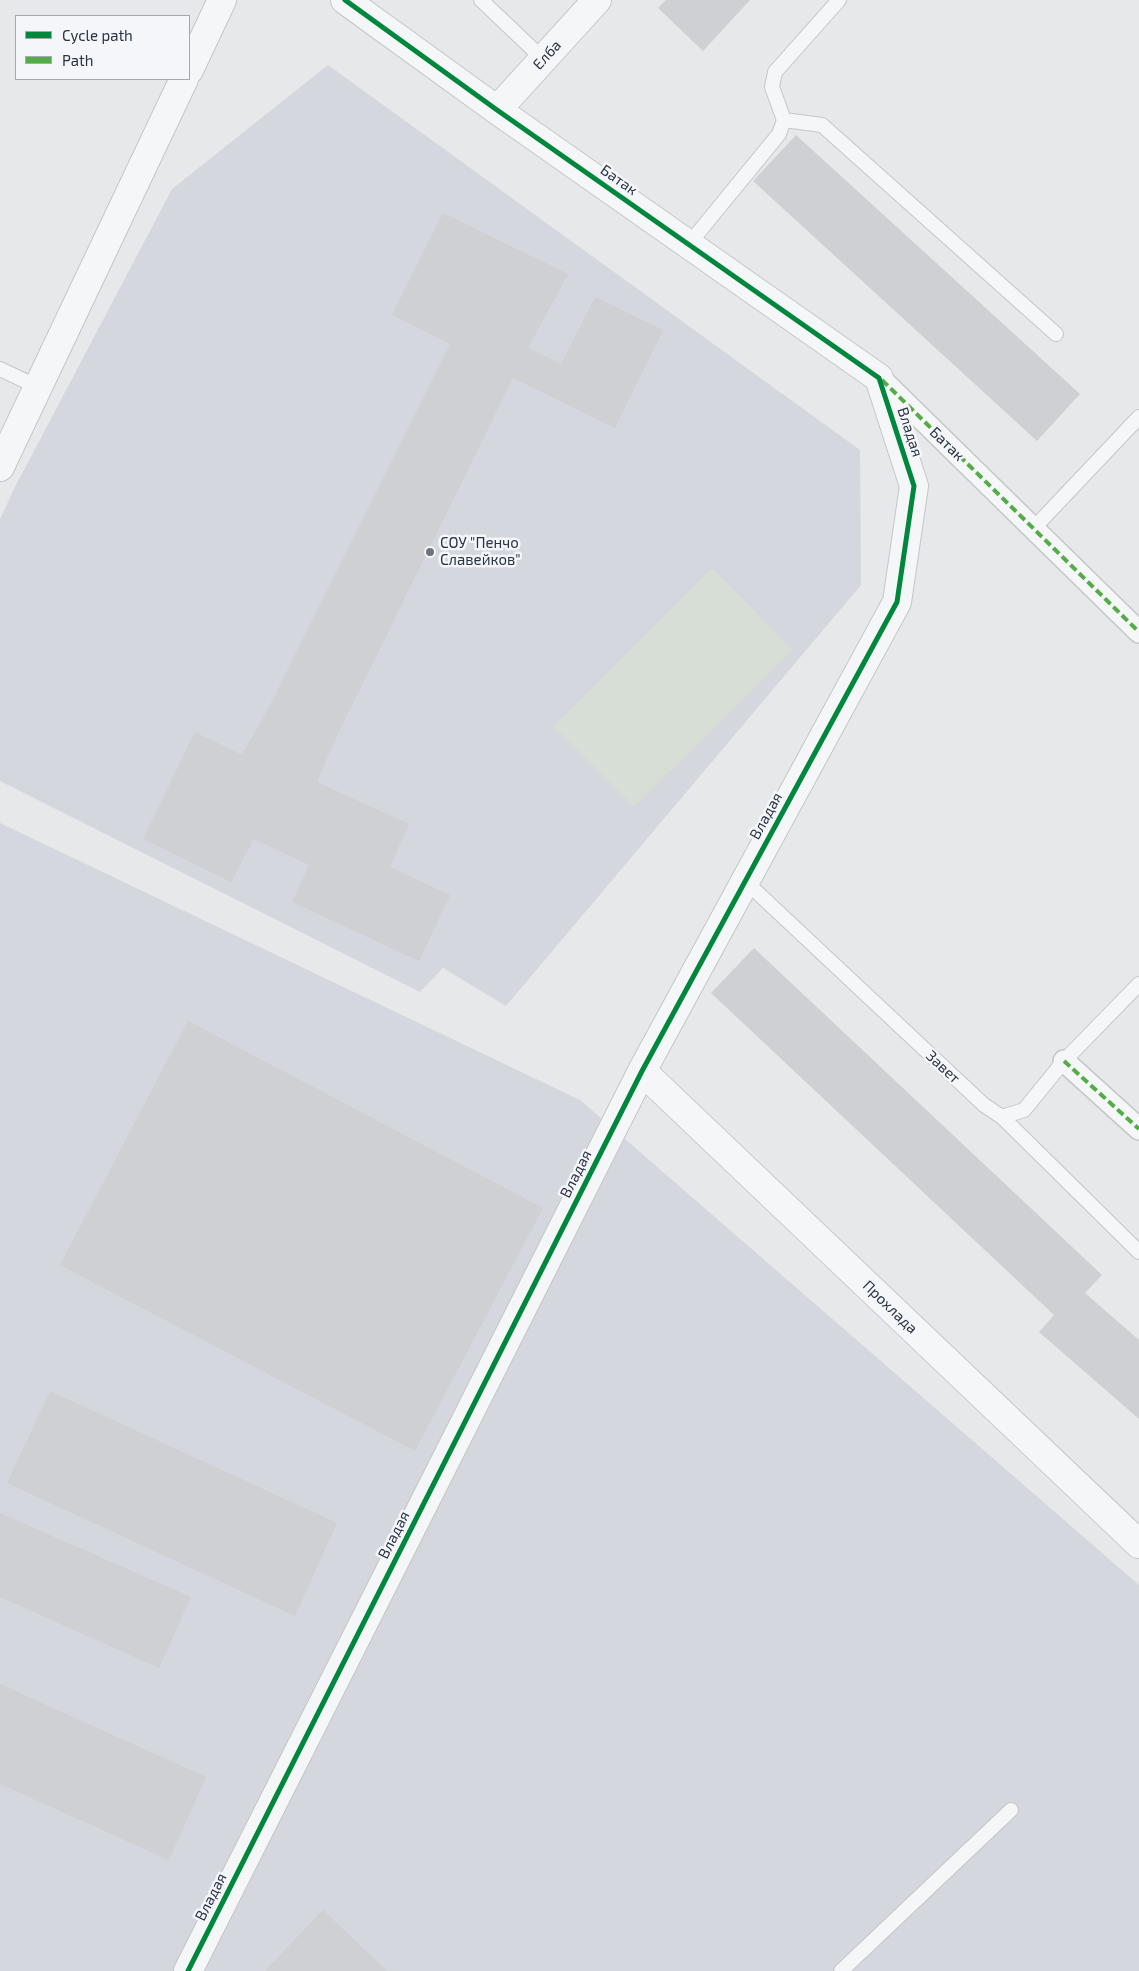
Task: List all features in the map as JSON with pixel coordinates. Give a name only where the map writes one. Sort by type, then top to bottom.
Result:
[{"type":"street","points":[[190,68],[222,0]]},
{"type":"street","name":"Батак","points":[[345,0],[497,110],[880,378],[1139,632]]},
{"type":"street","name":"Елба","points":[[497,110],[597,0]]},
{"type":"street","points":[[0,467],[184,80]]},
{"type":"street","name":"Владая","points":[[188,1971],[642,1071],[897,602],[914,486],[880,378]]},
{"type":"street","points":[[1064,1061],[1139,1129]]},
{"type":"street","name":"Прохлада","points":[[642,1071],[1139,1544]]},
{"type":"lane","points":[[482,0],[543,59]]},
{"type":"lane","points":[[689,244],[779,134],[784,120],[772,87],[775,72],[839,0]]},
{"type":"lane","points":[[784,120],[822,125],[1056,334]]},
{"type":"lane","points":[[0,369],[38,387]]},
{"type":"lane","points":[[1033,529],[1139,417]]},
{"type":"lane","name":"Завет","points":[[745,880],[984,1105],[1002,1117],[1139,1252]]},
{"type":"lane","points":[[1002,1117],[1024,1110],[1064,1061],[1139,984]]},
{"type":"lane","points":[[842,1971],[1011,1810]]},
{"type":"shaded area","name":"СОУ \"Пенчо Славейков\"","points":[[328,65],[860,450],[861,585],[506,1006],[443,968],[420,992],[0,781],[0,519],[172,189]]},
{"type":"shaded area","points":[[712,568],[793,650],[634,807],[553,726]]},
{"type":"shaded area","points":[[0,823],[580,1100],[1139,1585],[1139,1971],[0,1971]]},
{"type":"building","points":[[666,0],[750,0],[703,51],[658,8]]},
{"type":"building","points":[[796,135],[1080,394],[1037,441],[753,181]]},
{"type":"building","points":[[443,213],[568,274],[528,348],[561,364],[595,297],[663,330],[615,428],[513,378],[335,740],[317,782],[409,824],[390,867],[450,895],[419,961],[292,902],[309,865],[254,839],[231,882],[143,839],[195,732],[242,755],[269,707],[450,344],[392,315]]},
{"type":"building","points":[[754,948],[1102,1275],[1085,1293],[1139,1340],[1139,1419],[1039,1332],[1054,1315],[711,993]]},
{"type":"building","points":[[188,1021],[543,1208],[415,1451],[60,1265]]},
{"type":"building","points":[[50,1391],[337,1523],[295,1616],[7,1483]]},
{"type":"building","points":[[0,1513],[191,1597],[159,1668],[0,1597]]},
{"type":"building","points":[[0,1684],[206,1777],[169,1860],[0,1784]]},
{"type":"building","points":[[323,1910],[387,1971],[265,1971]]},
{"type":"marked path","points":[[882,380],[1139,632]]},
{"type":"marked path","points":[[1064,1061],[1139,1129]]},
{"type":"cycle path","points":[[188,1971],[642,1071],[897,602],[914,486],[879,378],[497,110],[345,0]]},
{"type":"place","name":"СОУ \"Пенчо Славейков\"","points":[[430,552]]}]
